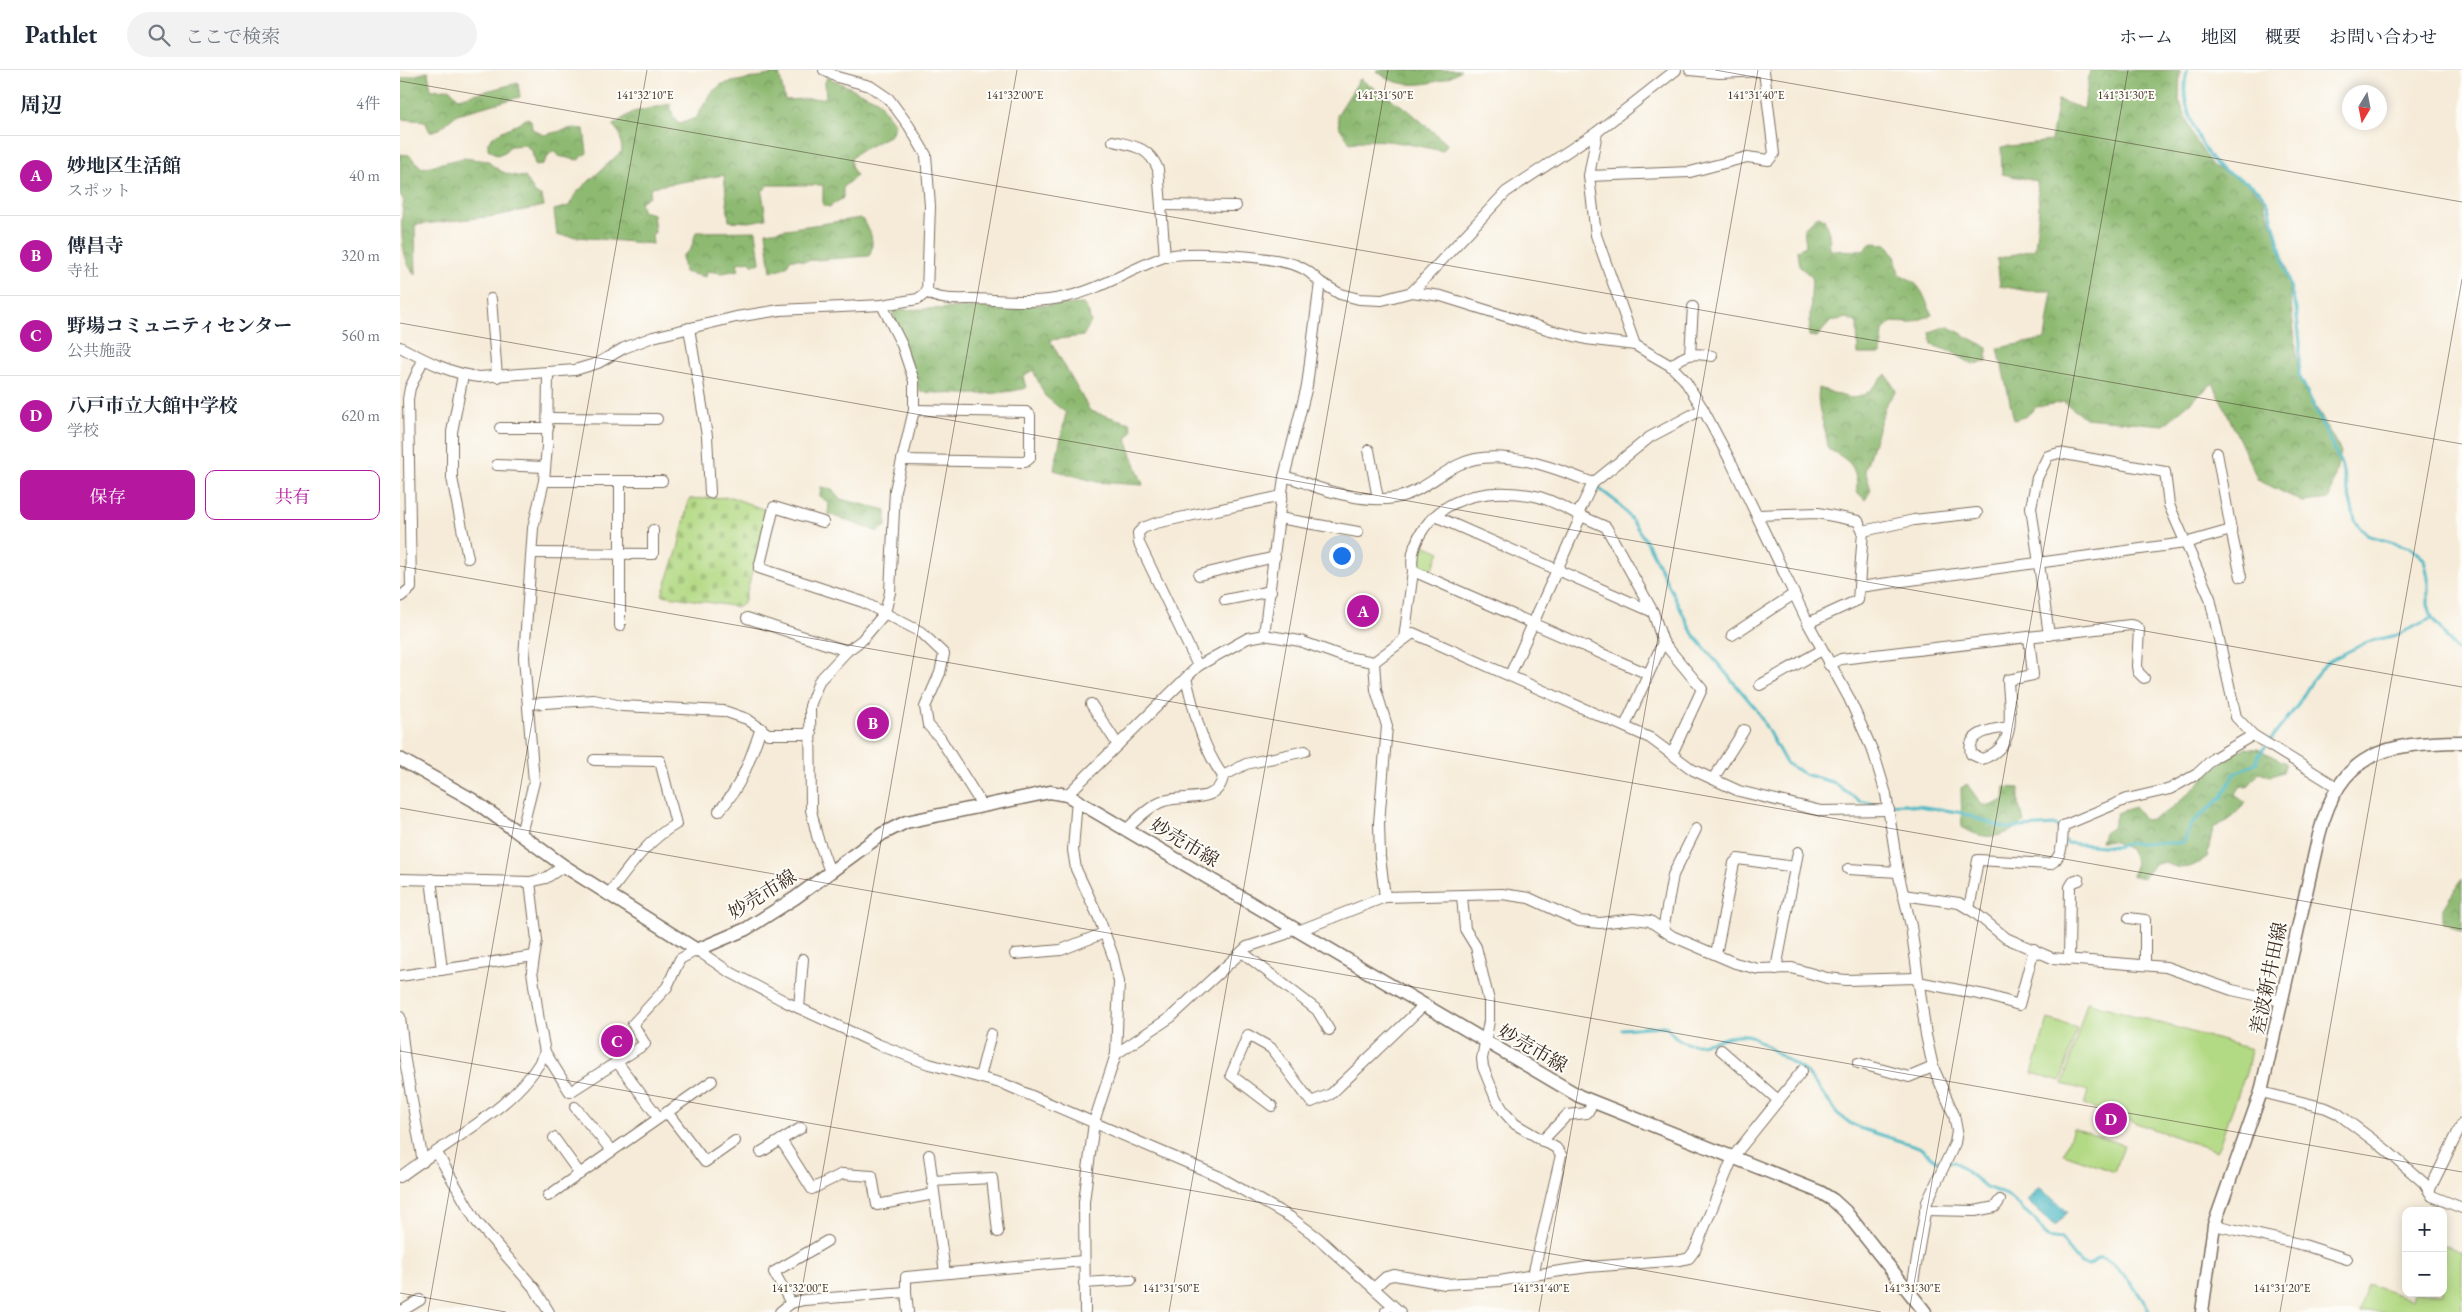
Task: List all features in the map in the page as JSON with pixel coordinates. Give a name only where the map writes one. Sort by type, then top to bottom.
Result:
[{"type":"main road","name":"差波新井田線","points":[[2202,1312],[2214,1225],[2261,1092],[2320,828],[2331,798],[2337,787],[2362,762],[2378,753],[2396,747],[2462,742]]},
{"type":"main road","points":[[400,759],[473,800],[564,866],[697,950]]},
{"type":"main road","name":"妙売市線","points":[[697,950],[746,928],[795,898],[882,834],[906,822],[1050,792],[1072,797],[1546,1079],[1593,1102],[1820,1192],[1845,1211],[1925,1312]]},
{"type":"street","points":[[824,70],[837,77],[870,86],[889,99],[909,126],[926,155],[930,206],[927,292]]},
{"type":"street","points":[[1412,292],[1506,192],[1597,132],[1676,70]]},
{"type":"street","points":[[1589,176],[1690,172],[1747,157],[1769,160],[1774,154],[1764,71],[1719,73],[1690,70]]},
{"type":"street","points":[[1597,132],[1589,176],[1596,235],[1635,345]]},
{"type":"street","points":[[1113,141],[1135,146],[1152,156],[1158,168],[1165,257]]},
{"type":"street","points":[[1161,205],[1236,206]]},
{"type":"street","points":[[927,292],[938,297],[966,299],[1035,300],[1064,298],[1090,291],[1128,271],[1165,257],[1194,252],[1286,263],[1302,267],[1320,282],[1340,294],[1359,300],[1382,300],[1412,292],[1441,296],[1586,339],[1635,345],[1671,366],[1684,379],[1703,409],[1829,665],[1848,698],[1874,754],[1889,810],[1898,872],[1911,926],[1933,1067],[1954,1115],[1957,1131],[1955,1143],[1941,1170],[1925,1210],[1911,1293]]},
{"type":"street","points":[[1264,635],[1271,592],[1284,477],[1307,386],[1320,282]]},
{"type":"street","points":[[400,348],[423,360],[463,375],[497,377],[548,373],[575,370],[598,363],[631,345],[689,328],[780,310],[816,310],[918,299],[927,292]]},
{"type":"street","points":[[491,299],[497,377]]},
{"type":"street","points":[[830,872],[817,836],[811,810],[810,706],[819,681],[846,652],[862,640],[885,613],[890,592],[895,490],[914,410],[914,381],[902,346],[882,304]]},
{"type":"street","points":[[1690,354],[1693,307]]},
{"type":"street","points":[[689,328],[708,436],[710,493]]},
{"type":"street","points":[[1671,366],[1690,354],[1699,353],[1712,356]]},
{"type":"street","points":[[400,597],[411,588],[408,399],[410,388],[423,360]]},
{"type":"street","points":[[521,834],[534,782],[524,657],[533,528],[544,481],[548,423],[548,373]]},
{"type":"street","points":[[463,375],[452,432],[452,478],[468,558]]},
{"type":"street","points":[[1510,675],[1593,483],[1650,436],[1703,409]]},
{"type":"street","points":[[902,460],[1025,462],[1030,458],[1030,415],[1026,412],[914,410]]},
{"type":"street","points":[[500,428],[548,423],[656,419]]},
{"type":"street","points":[[1369,450],[1378,499]]},
{"type":"street","points":[[2049,634],[2031,507],[2036,478],[2048,456],[2059,453],[2165,472],[2169,505],[2210,598],[2236,717],[2253,734],[2337,787]]},
{"type":"street","points":[[2217,453],[2241,577]]},
{"type":"street","points":[[1284,477],[1297,479],[1328,491],[1378,499],[1395,498],[1416,492],[1460,464],[1490,458],[1544,463],[1593,483]]},
{"type":"street","points":[[497,465],[545,467]]},
{"type":"street","points":[[544,481],[662,481]]},
{"type":"street","points":[[620,481],[620,626]]},
{"type":"street","points":[[1404,638],[1413,571],[1411,562],[1416,539],[1435,516],[1471,495],[1490,492],[1536,496],[1606,528],[1653,612],[1663,642],[1702,689],[1672,754]]},
{"type":"street","points":[[1198,666],[1139,543],[1138,533],[1143,528],[1156,523],[1282,496]]},
{"type":"street","points":[[822,522],[774,507],[759,568],[863,602],[921,632],[944,654],[940,673],[925,707],[928,725],[940,738],[982,805]]},
{"type":"street","points":[[1757,516],[1818,513],[1858,521],[1863,531],[1858,600],[1808,623]]},
{"type":"street","points":[[1863,531],[1914,520],[1977,514]]},
{"type":"street","points":[[1435,516],[1653,612]]},
{"type":"street","points":[[1279,518],[1358,532]]},
{"type":"street","points":[[532,553],[654,554],[653,530]]},
{"type":"street","points":[[1859,587],[2185,543],[2231,530]]},
{"type":"street","points":[[1199,575],[1275,557]]},
{"type":"street","points":[[1413,571],[1648,674]]},
{"type":"street","points":[[1225,600],[1271,592]]},
{"type":"street","points":[[1732,635],[1794,594]]},
{"type":"street","points":[[747,618],[846,652]]},
{"type":"street","points":[[1829,665],[1841,659],[2049,634],[2136,626],[2140,636],[2138,672],[2144,678]]},
{"type":"street","points":[[1085,1312],[1083,1261],[1084,1202],[1094,1122],[1116,1054],[1119,982],[1104,933],[1076,868],[1073,850],[1072,797],[1118,745],[1198,666],[1248,638],[1264,635],[1300,640],[1356,660],[1374,662],[1412,633],[1650,738],[1693,770],[1739,791],[1821,811],[1889,810]]},
{"type":"street","points":[[2010,727],[2008,680],[2033,675],[2029,637]]},
{"type":"street","points":[[1625,726],[1663,642]]},
{"type":"street","points":[[1760,685],[1822,650]]},
{"type":"street","points":[[1374,662],[1377,695],[1386,726],[1379,823],[1380,857],[1385,897]]},
{"type":"street","points":[[1127,829],[1137,819],[1164,801],[1199,798],[1213,793],[1222,785],[1223,776],[1217,768],[1197,722],[1186,678]]},
{"type":"street","points":[[528,704],[594,700],[622,706],[724,711],[747,718],[768,734],[811,734]]},
{"type":"street","points":[[1092,704],[1118,745]]},
{"type":"street","points":[[719,811],[729,801],[746,774],[761,728]]},
{"type":"street","points":[[1713,779],[1744,730]]},
{"type":"street","points":[[1970,908],[1978,860],[2050,864],[2058,858],[2060,853],[2062,826],[2127,799],[2170,789],[2197,774],[2214,758],[2253,734]]},
{"type":"street","points":[[1223,776],[1246,764],[1305,751]]},
{"type":"street","points":[[594,760],[660,761],[676,824],[663,831],[638,856],[608,894]]},
{"type":"street","points":[[1663,930],[1673,875],[1696,829]]},
{"type":"street","points":[[1776,969],[1798,852]]},
{"type":"street","points":[[1716,954],[1734,863],[1738,859],[1795,867]]},
{"type":"street","points":[[400,879],[530,882],[546,878],[564,866]]},
{"type":"street","points":[[1848,869],[1898,872]]},
{"type":"street","points":[[431,879],[442,970]]},
{"type":"street","points":[[2069,960],[2070,887],[2073,882],[2079,880]]},
{"type":"street","points":[[530,882],[537,940],[532,971],[545,1052],[570,1092],[645,1044],[633,1024],[667,988],[680,959],[697,950],[728,971],[799,1008],[912,1058],[1004,1084],[1218,1176],[1290,1216],[1317,1237],[1374,1288],[1390,1311]]},
{"type":"street","points":[[1116,1054],[1171,1017],[1247,947],[1385,897],[1462,897],[1502,894],[1528,898],[1579,921],[1600,923],[1633,918],[1650,921],[1663,930],[1716,954],[1758,969],[1792,968],[1827,978],[1846,980],[1918,980],[2019,1005],[2034,949]]},
{"type":"street","points":[[1903,894],[1959,903],[1970,908],[2006,938],[2052,958],[2166,967],[2232,990],[2282,1001]]},
{"type":"street","points":[[1462,897],[1465,930],[1476,947],[1489,1001],[1486,1043],[1482,1059],[1496,1099],[1515,1124],[1556,1148],[1561,1155],[1533,1275]]},
{"type":"street","points":[[2129,918],[2145,920],[2145,964]]},
{"type":"street","points":[[1015,954],[1061,950],[1104,933]]},
{"type":"street","points":[[1242,952],[1317,1010],[1329,1030]]},
{"type":"street","points":[[400,976],[534,956]]},
{"type":"street","points":[[799,1008],[803,959]]},
{"type":"street","points":[[1272,1106],[1231,1075],[1248,1035],[1271,1048],[1311,1102],[1331,1094],[1423,1006]]},
{"type":"street","points":[[400,1017],[405,1061],[424,1162]]},
{"type":"street","points":[[980,1077],[991,1034]]},
{"type":"street","points":[[1721,1050],[1778,1100]]},
{"type":"street","points":[[400,1177],[438,1153],[524,1085],[538,1067],[545,1052]]},
{"type":"street","points":[[617,1062],[704,1162],[735,1141]]},
{"type":"street","points":[[1858,1063],[1909,1077],[1933,1067]]},
{"type":"street","points":[[1374,1288],[1386,1277],[1394,1275],[1444,1284],[1500,1280],[1557,1270],[1689,1258],[1695,1250],[1732,1157],[1802,1071]]},
{"type":"street","points":[[548,1196],[712,1080]]},
{"type":"street","points":[[2261,1092],[2326,1108],[2337,1114],[2385,1149],[2424,1183],[2432,1196],[2462,1208]]},
{"type":"street","points":[[1542,1141],[1567,1116],[1587,1112],[1593,1102]]},
{"type":"street","points":[[575,1107],[612,1151]]},
{"type":"street","points":[[2429,1191],[2462,1124]]},
{"type":"street","points":[[762,1152],[801,1128]]},
{"type":"street","points":[[554,1138],[580,1174]]},
{"type":"street","points":[[781,1140],[812,1189],[842,1174],[872,1176],[876,1205],[934,1194]]},
{"type":"street","points":[[438,1153],[476,1221],[535,1289],[549,1312]]},
{"type":"street","points":[[929,1155],[945,1272]]},
{"type":"street","points":[[932,1181],[992,1178],[998,1232]]},
{"type":"street","points":[[1925,1210],[1975,1211],[1995,1207],[2000,1200]]},
{"type":"street","points":[[2214,1225],[2304,1245],[2347,1259]]},
{"type":"street","points":[[791,1303],[774,1272],[827,1241]]},
{"type":"street","points":[[908,1312],[906,1277],[1083,1261]]},
{"type":"street","points":[[1084,1282],[1131,1280]]},
{"type":"street","points":[[780,1312],[791,1303],[804,1300],[906,1292]]},
{"type":"street","points":[[400,1312],[420,1300]]},
{"type":"green space","points":[[1376,70],[1461,70],[1430,83],[1406,84],[1395,82]]},
{"type":"green space","points":[[2090,70],[2180,70],[2179,100],[2194,138],[2212,166],[2249,184],[2263,199],[2287,268],[2299,377],[2341,452],[2329,499],[2303,502],[2258,480],[2213,383],[2164,425],[2085,418],[2064,402],[2036,407],[2027,416],[2014,420],[1998,348],[2045,339],[2052,291],[2028,291],[2000,286],[1997,259],[2035,249],[2039,208],[2037,181],[2002,174],[2001,147],[2051,141],[2058,100],[2084,109]]},
{"type":"green space","points":[[428,72],[431,90],[450,89],[458,98],[518,83],[520,97],[457,114],[441,128],[430,132],[425,121],[400,119],[400,79]]},
{"type":"green space","points":[[779,73],[785,100],[826,98],[825,83],[827,77],[877,100],[895,124],[891,135],[858,152],[851,159],[851,166],[856,176],[843,187],[843,198],[829,207],[823,205],[823,185],[768,185],[762,192],[766,219],[749,222],[729,221],[724,175],[651,187],[649,196],[640,202],[642,211],[653,214],[655,232],[652,236],[653,244],[557,235],[554,210],[569,206],[576,193],[622,151],[620,134],[613,125],[633,112],[670,104],[673,116],[679,124],[696,118],[711,93],[722,84]]},
{"type":"green space","points":[[1360,79],[1408,110],[1447,144],[1443,151],[1385,141],[1373,140],[1350,143],[1340,128],[1337,115]]},
{"type":"green space","points":[[527,118],[531,120],[532,129],[544,135],[573,128],[584,129],[587,153],[578,160],[558,156],[557,152],[550,153],[543,164],[535,165],[532,151],[525,145],[510,146],[505,152],[497,155],[488,149],[488,142],[493,137]]},
{"type":"green space","points":[[400,154],[409,155],[422,168],[463,158],[488,161],[505,173],[525,177],[535,193],[542,197],[544,206],[495,216],[415,225],[416,275],[407,261],[402,240],[404,201],[400,194]]},
{"type":"green space","points":[[1818,216],[1824,219],[1829,233],[1830,250],[1863,251],[1871,243],[1887,244],[1895,256],[1899,274],[1917,285],[1926,300],[1932,315],[1910,323],[1892,322],[1883,330],[1881,354],[1858,354],[1857,323],[1847,318],[1831,321],[1817,337],[1809,336],[1812,277],[1799,266],[1797,250],[1806,246],[1804,228]]},
{"type":"green space","points":[[861,218],[867,226],[872,240],[869,256],[802,261],[791,259],[786,267],[771,272],[766,232]]},
{"type":"green space","points":[[756,231],[760,263],[753,265],[750,261],[737,263],[739,270],[722,273],[707,271],[706,277],[684,272],[682,256],[691,249],[696,232]]},
{"type":"green space","points":[[1083,304],[1088,311],[1091,322],[1083,336],[1050,340],[1090,411],[1130,423],[1132,431],[1126,439],[1143,485],[1097,482],[1054,470],[1066,413],[1045,396],[1033,370],[1023,376],[1026,388],[1013,391],[973,394],[920,392],[892,310]]},
{"type":"green space","points":[[1947,326],[1987,347],[1987,362],[1972,364],[1952,352],[1932,345],[1930,332]]},
{"type":"green space","points":[[1886,374],[1896,391],[1886,404],[1865,470],[1871,490],[1865,500],[1857,492],[1856,476],[1851,465],[1828,449],[1820,411],[1819,388],[1842,396],[1856,398],[1869,391]]},
{"type":"green space","points":[[821,487],[831,489],[840,499],[886,510],[886,526],[878,532],[828,514],[829,504],[820,496]]},
{"type":"green space","points":[[731,497],[768,511],[744,603],[738,607],[662,595],[678,549],[689,499]]},
{"type":"green space","points":[[1420,543],[1440,552],[1430,573],[1419,569],[1416,564]]},
{"type":"green space","points":[[2245,748],[2258,749],[2286,763],[2283,772],[2270,776],[2260,772],[2247,787],[2241,786],[2235,795],[2246,803],[2229,820],[2213,828],[2207,857],[2198,863],[2182,868],[2161,863],[2150,869],[2144,878],[2132,876],[2136,862],[2130,849],[2114,842],[2101,841],[2104,833],[2113,827],[2117,813],[2135,807],[2145,820],[2158,816],[2182,799],[2219,765]]},
{"type":"green space","points":[[1967,784],[1982,805],[1992,805],[2004,800],[2005,787],[2019,788],[2019,806],[2024,822],[2009,832],[1994,836],[1979,835],[1962,827],[1961,788]]},
{"type":"green space","points":[[2462,879],[2462,932],[2443,922],[2443,908]]},
{"type":"green space","points":[[2087,1002],[2251,1049],[2247,1070],[2217,1151],[2084,1105],[2088,1091],[2063,1084]]},
{"type":"green space","points":[[2048,1019],[2077,1028],[2061,1081],[2032,1073]]},
{"type":"green space","points":[[2073,1128],[2124,1145],[2115,1172],[2064,1154]]},
{"type":"green space","points":[[2447,1246],[2462,1252],[2462,1312],[2359,1312],[2367,1284],[2411,1299],[2412,1297],[2447,1297]]},
{"type":"water","points":[[2039,1187],[2068,1212],[2055,1226],[2027,1201]]},
{"type":"waterway","points":[[2187,70],[2185,87],[2188,110],[2208,154],[2220,168],[2254,186],[2269,206],[2296,309],[2300,343],[2299,375],[2341,464],[2355,520],[2361,529],[2370,536],[2411,548],[2424,559],[2428,578],[2428,604],[2432,618]]},
{"type":"waterway","points":[[1597,487],[1618,503],[1631,519],[1648,544],[1693,634],[1756,709],[1786,763],[1804,774],[1832,782],[1860,801],[1879,805],[1905,804],[1958,812],[2005,828],[2056,825],[2060,831]]},
{"type":"waterway","points":[[2066,841],[2067,843],[2115,847],[2132,843],[2181,843],[2185,840],[2191,824],[2222,797],[2233,775],[2257,762],[2258,756],[2297,706],[2312,681],[2327,662],[2367,642],[2397,635],[2432,618],[2462,657]]},
{"type":"waterway","points":[[1622,1029],[1663,1026],[1667,1027],[1677,1038],[1688,1043],[1699,1044],[1733,1036],[1753,1037],[1807,1073],[1838,1114],[1850,1123],[1859,1128],[1919,1147],[1937,1161],[1955,1162],[1986,1187],[2007,1195],[2035,1220],[2047,1237],[2061,1239],[2081,1264],[2089,1265],[2098,1258],[2111,1263],[2135,1288],[2149,1312]]},
{"type":"place","name":"妙地区生活館","points":[[1363,611]]},
{"type":"place","name":"傳昌寺","points":[[873,723]]},
{"type":"place","name":"野場コミュニティセンター","points":[[617,1041]]},
{"type":"place","name":"八戸市立大館中学校","points":[[2111,1119]]}]
